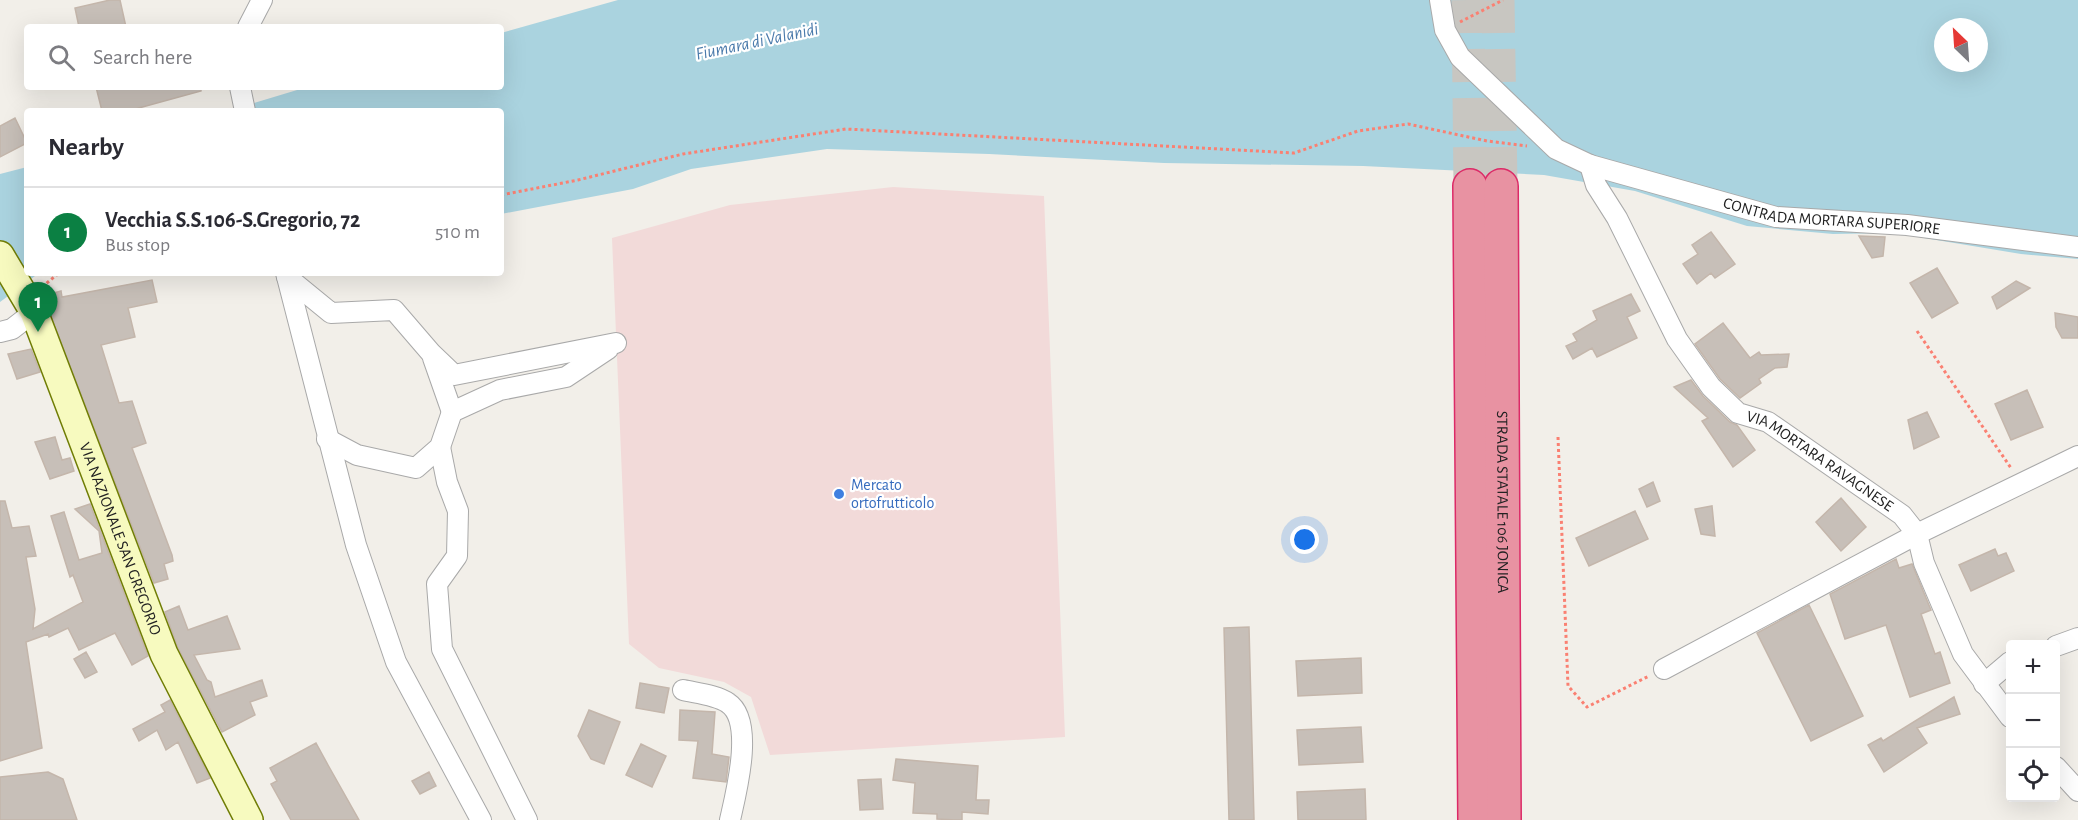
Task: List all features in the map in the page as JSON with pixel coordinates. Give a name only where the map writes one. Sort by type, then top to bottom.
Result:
[{"type":"highway","name":"STRADA STATALE 106 JONICA","points":[[1475,820],[1486,186],[1504,820]]},
{"type":"street","points":[[250,24],[262,0]]},
{"type":"street","name":"CONTRADA MORTARA SUPERIORE","points":[[1440,0],[1445,30],[1460,57],[1556,149],[1590,165],[1776,217],[1907,225],[2078,247]]},
{"type":"street","points":[[240,90],[244,108]]},
{"type":"street","name":"VIA MORTARA RAVAGNESE","points":[[1590,165],[1596,185],[1617,218],[1677,339],[1711,387],[1738,413],[1767,422],[1902,515],[1917,534],[1924,563],[1963,654],[2006,712]]},
{"type":"street","name":"VIA NAZIONALE SAN GREGORIO","points":[[0,255],[29,304],[165,654],[249,820]]},
{"type":"street","points":[[286,276],[356,545],[396,662],[480,820]]},
{"type":"street","points":[[287,276],[331,313],[394,310],[431,353],[454,375],[616,343],[566,377],[500,390],[452,412]]},
{"type":"street","points":[[0,332],[12,329],[29,304]]},
{"type":"street","points":[[327,439],[357,455],[416,468],[440,447],[452,412],[431,353]]},
{"type":"street","points":[[440,447],[447,482],[458,511],[457,556],[436,584],[442,649],[527,820]]},
{"type":"street","points":[[1664,669],[1917,534],[2078,456]]},
{"type":"street","points":[[2060,644],[2078,638]]},
{"type":"street","points":[[1984,684],[2006,665]]},
{"type":"street","points":[[683,690],[728,702],[738,716],[743,756],[730,820]]},
{"type":"street","points":[[2060,772],[2078,791]]},
{"type":"path","points":[[1445,30],[1503,0]]},
{"type":"path","points":[[504,194],[578,180],[683,154],[846,129],[1294,153],[1358,131],[1408,124],[1487,141],[1556,149]]},
{"type":"path","points":[[1917,331],[2022,483]]},
{"type":"path","points":[[1558,437],[1568,686],[1587,707],[1664,669]]},
{"type":"shaded area","name":"Mercato ortofrutticolo","points":[[893,187],[1044,196],[1065,737],[770,755],[751,697],[724,682],[659,668],[629,644],[612,238],[730,205]]},
{"type":"water","name":"Fiumara di Valanidi","points":[[618,0],[2078,0],[2078,259],[2021,254],[1894,233],[1833,234],[1747,226],[1635,191],[1544,175],[1363,166],[1164,163],[827,149],[691,169],[633,189],[504,213],[504,108],[238,108],[297,90],[504,90],[504,32]]},
{"type":"water","points":[[24,168],[24,276],[35,276],[0,302],[0,174]]},
{"type":"building","points":[[120,0],[125,24],[78,24],[75,8]]},
{"type":"building","points":[[97,90],[201,90],[139,108],[101,108]]},
{"type":"building","points":[[15,118],[24,137],[24,145],[0,157],[0,126]]},
{"type":"building","points":[[1711,232],[1735,264],[1715,278],[1711,273],[1697,284],[1683,264],[1698,254],[1692,245]]},
{"type":"building","points":[[1859,236],[1885,237],[1883,256],[1872,258]]},
{"type":"building","points":[[1937,268],[1958,303],[1932,318],[1910,283]]},
{"type":"building","points":[[152,280],[157,302],[128,308],[135,337],[101,345],[119,403],[132,401],[146,443],[132,448],[172,555],[173,561],[164,564],[168,579],[154,583],[43,296],[61,291],[62,297]]},
{"type":"building","points":[[2016,281],[2030,288],[1997,309],[1992,297]]},
{"type":"building","points":[[1631,294],[1640,311],[1627,317],[1637,338],[1597,357],[1592,348],[1573,359],[1566,346],[1577,341],[1573,334],[1597,320],[1593,311]]},
{"type":"building","points":[[2055,313],[2078,317],[2078,338],[2062,338],[2056,327]]},
{"type":"building","points":[[1723,323],[1750,358],[1759,352],[1761,355],[1789,354],[1787,367],[1775,368],[1759,379],[1761,383],[1740,398],[1720,379],[1695,344]]},
{"type":"building","points":[[31,349],[40,372],[17,379],[8,354]]},
{"type":"building","points":[[1691,380],[1703,396],[1730,422],[1737,425],[1755,450],[1733,467],[1702,421],[1708,418],[1674,387]]},
{"type":"building","points":[[2027,390],[2043,427],[2011,440],[1995,404]]},
{"type":"building","points":[[1927,412],[1939,437],[1914,449],[1908,420]]},
{"type":"building","points":[[55,437],[62,460],[70,458],[74,471],[50,479],[35,442]]},
{"type":"building","points":[[1653,482],[1660,501],[1647,507],[1639,489]]},
{"type":"building","points":[[1841,498],[1866,527],[1841,551],[1816,522]]},
{"type":"building","points":[[0,501],[5,501],[12,528],[29,526],[36,556],[26,557],[35,609],[33,629],[83,602],[73,575],[70,577],[51,516],[64,512],[79,560],[102,553],[99,531],[75,509],[90,504],[148,656],[132,665],[115,633],[79,650],[68,628],[49,637],[48,634],[26,642],[42,748],[0,761]]},
{"type":"building","points":[[1712,506],[1715,536],[1701,534],[1695,509]]},
{"type":"building","points":[[1635,511],[1648,539],[1589,566],[1576,538]]},
{"type":"building","points":[[1995,549],[1998,556],[2006,553],[2014,571],[1971,591],[1959,565]]},
{"type":"building","points":[[1896,559],[1899,568],[1912,564],[1931,610],[1921,614],[1935,654],[1940,652],[1950,683],[1910,697],[1886,625],[1845,639],[1830,594]]},
{"type":"building","points":[[1809,605],[1863,716],[1811,741],[1757,633]]},
{"type":"building","points":[[179,606],[188,630],[227,616],[240,649],[194,655],[207,680],[211,682],[215,697],[262,680],[267,696],[250,702],[255,715],[222,732],[178,648],[165,612]]},
{"type":"building","points":[[1249,627],[1254,820],[1229,820],[1224,628]]},
{"type":"building","points":[[86,652],[97,672],[85,678],[74,659]]},
{"type":"building","points":[[1361,658],[1362,693],[1298,696],[1296,661]]},
{"type":"building","points":[[640,683],[669,688],[664,713],[636,708]]},
{"type":"building","points":[[1954,697],[1960,714],[1917,728],[1927,743],[1884,772],[1868,745],[1881,738],[1883,741]]},
{"type":"building","points":[[170,700],[210,778],[197,783],[178,742],[166,750],[157,730],[139,741],[133,729],[165,712],[161,705]]},
{"type":"building","points":[[589,710],[620,722],[604,764],[591,759],[578,736]]},
{"type":"building","points":[[680,710],[715,712],[712,754],[729,757],[726,782],[693,778],[698,741],[679,740]]},
{"type":"building","points":[[1361,727],[1363,762],[1299,765],[1297,730]]},
{"type":"building","points":[[316,743],[359,820],[291,820],[271,784],[277,781],[270,768]]},
{"type":"building","points":[[641,744],[666,756],[652,787],[626,775]]},
{"type":"building","points":[[896,759],[978,766],[976,800],[989,800],[988,814],[962,812],[962,820],[956,820],[937,819],[937,814],[913,813],[915,783],[893,780]]},
{"type":"building","points":[[48,772],[63,779],[77,820],[0,820],[0,777]]},
{"type":"building","points":[[429,772],[436,786],[420,794],[412,781]]},
{"type":"building","points":[[881,779],[883,809],[860,810],[858,780]]},
{"type":"building","points":[[1365,789],[1366,820],[1298,820],[1297,792]]},
{"type":"tunnel","points":[[1468,0],[1470,186]]},
{"type":"tunnel","points":[[1498,0],[1501,186]]},
{"type":"place","name":"Vecchia S.S.106-S.Gregorio, 72","points":[[38,332]]},
{"type":"place","name":"Mercato ortofrutticolo","points":[[839,494]]}]
